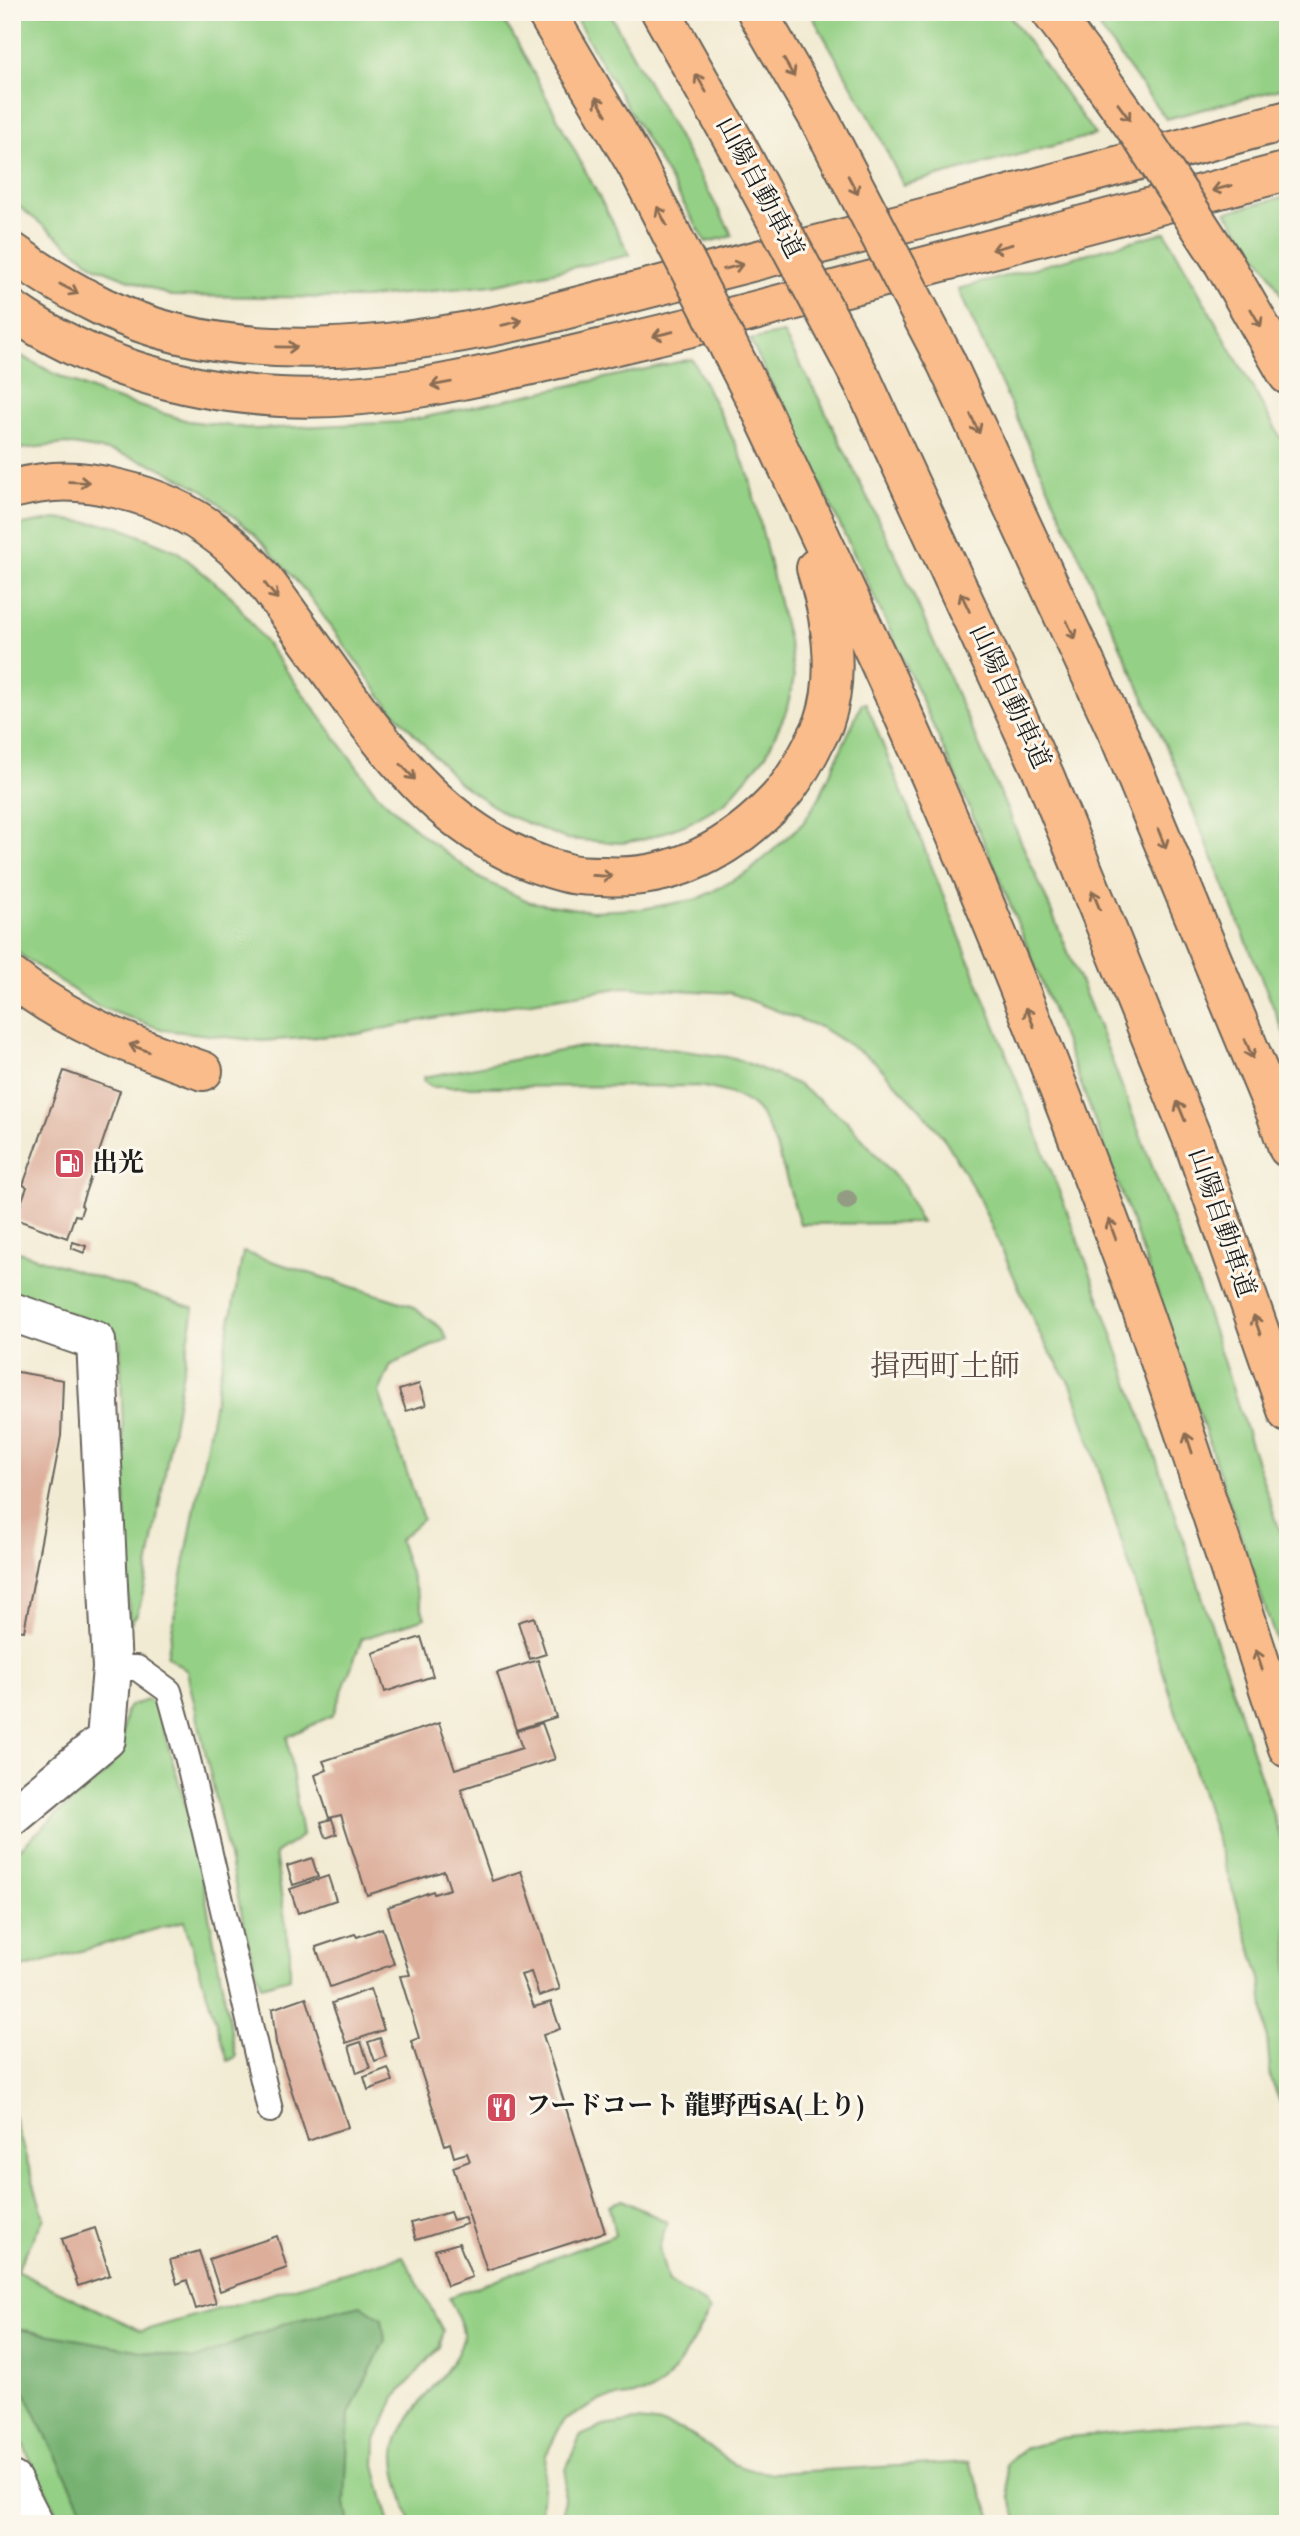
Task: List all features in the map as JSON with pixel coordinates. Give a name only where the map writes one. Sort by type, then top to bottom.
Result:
[{"type":"highway","points":[[546,12],[636,164],[760,408],[961,847],[1101,1200],[1180,1414],[1288,1748]]},
{"type":"highway","name":"山陽自動車道","points":[[661,12],[735,143],[863,382],[1045,777],[1194,1143],[1288,1413]]},
{"type":"highway","points":[[757,12],[822,124],[946,362],[1121,740],[1288,1148]]},
{"type":"highway","points":[[1051,12],[1141,136],[1223,262],[1288,375]]},
{"type":"highway","points":[[12,252],[49,278],[105,308],[164,329],[228,343],[286,347],[343,346],[414,340],[479,330],[566,310],[1288,120]]},
{"type":"highway","points":[[12,310],[30,323],[93,355],[154,378],[222,392],[284,397],[350,395],[422,387],[491,374],[675,331],[1288,170]]},
{"type":"highway","points":[[12,489],[44,481],[91,482],[147,496],[189,515],[236,549],[274,594],[397,760],[437,804],[481,838],[526,860],[569,874],[619,877],[667,870],[712,853],[752,827],[782,795],[805,761],[824,722],[832,686],[832,639],[825,595],[760,408]]},
{"type":"highway","points":[[12,977],[30,992],[72,1018],[124,1043],[203,1071]]},
{"type":"street","points":[[12,1312],[96,1341],[112,1668],[106,1739],[12,1817]]},
{"type":"street","points":[[12,2481],[34,2524]]},
{"type":"lane","points":[[112,1668],[137,1668],[169,1691],[188,1760],[270,2110]]},
{"type":"green space","points":[[12,12],[498,12],[516,40],[630,255],[493,285],[363,298],[171,296],[96,267],[12,201]]},
{"type":"green space","points":[[572,12],[609,12],[733,236],[706,242]]},
{"type":"green space","points":[[810,12],[1007,12],[1095,135],[903,185],[872,121]]},
{"type":"green space","points":[[1088,12],[1288,12],[1288,87],[1166,119]]},
{"type":"green space","points":[[1288,196],[1288,309],[1268,270],[1226,212]]},
{"type":"green space","points":[[1165,232],[1288,451],[1288,1043],[1175,766],[958,289]]},
{"type":"green space","points":[[783,333],[818,397],[897,558],[1048,903],[1101,1032],[1199,1289],[1288,1555],[1288,1676],[1141,1248],[1021,930],[895,642],[750,340]]},
{"type":"green space","points":[[12,351],[103,395],[188,421],[255,429],[403,422],[692,359],[749,476],[790,649],[794,678],[786,712],[766,755],[726,802],[687,824],[646,839],[622,843],[566,839],[507,815],[459,783],[386,703],[306,592],[255,535],[205,491],[157,466],[115,452],[66,444],[12,450]]},
{"type":"green space","points":[[55,519],[114,525],[177,551],[232,597],[377,794],[422,835],[481,879],[530,902],[591,911],[642,909],[698,899],[749,872],[803,823],[819,798],[862,703],[866,703],[1088,1266],[1175,1513],[1288,1861],[1288,2122],[1271,2079],[1261,1979],[1073,1389],[1041,1337],[978,1196],[946,1141],[921,1110],[873,1060],[822,1028],[731,993],[625,987],[438,1017],[358,1034],[262,1041],[164,1030],[97,1006],[22,956],[12,947],[12,527]]},
{"type":"green space","points":[[580,1047],[656,1047],[735,1058],[797,1084],[847,1121],[905,1188],[921,1223],[800,1224],[775,1144],[761,1116],[748,1102],[720,1091],[698,1086],[432,1087],[423,1081],[424,1077]]},
{"type":"green space","points":[[12,1250],[194,1308],[145,1586],[137,1614],[129,1625],[120,1340],[96,1323],[12,1294]]},
{"type":"green space","points":[[243,1252],[410,1305],[441,1328],[447,1339],[391,1365],[379,1392],[423,1519],[399,1540],[425,1618],[362,1639],[333,1715],[287,1737],[302,1836],[275,1854],[290,1952],[290,1978],[261,1986],[250,1951],[187,1671],[167,1656]]},
{"type":"green space","points":[[147,1700],[156,1704],[193,1831],[236,2057],[228,2061],[184,1921],[12,1971],[12,1856],[106,1773],[121,1749],[126,1710]]},
{"type":"green space","points":[[12,2110],[44,2218],[16,2271],[142,2331],[403,2256],[443,2331],[439,2347],[395,2398],[376,2440],[375,2466],[390,2524],[62,2524],[12,2422]]},
{"type":"green space","points":[[622,2200],[667,2222],[659,2248],[668,2282],[704,2303],[710,2311],[681,2361],[664,2383],[648,2393],[602,2400],[563,2421],[546,2455],[540,2524],[411,2524],[398,2481],[395,2455],[398,2439],[406,2423],[443,2375],[461,2346],[463,2333],[449,2297],[615,2235],[609,2205]]},
{"type":"green space","points":[[361,2305],[382,2319],[385,2340],[349,2414],[345,2504],[349,2524],[90,2524],[13,2369],[12,2328],[193,2360],[285,2323]]},
{"type":"green space","points":[[1249,2419],[1288,2420],[1288,2524],[1019,2524],[1010,2499],[1006,2465],[1023,2449],[1061,2438]]},
{"type":"green space","points":[[636,2421],[677,2428],[701,2441],[726,2460],[745,2468],[772,2473],[969,2462],[995,2524],[562,2524],[566,2469],[580,2436],[604,2426]]},
{"type":"building","points":[[64,1071],[120,1091],[81,1205],[83,1207],[80,1216],[75,1215],[67,1238],[15,1219],[27,1187],[23,1185]]},
{"type":"building","points":[[73,1242],[86,1246],[84,1253],[71,1248]]},
{"type":"building","points":[[12,1371],[63,1380],[61,1436],[24,1631],[12,1629]]},
{"type":"building","points":[[419,1384],[426,1405],[406,1411],[399,1390]]},
{"type":"building","points":[[534,1617],[546,1654],[530,1659],[518,1622]]},
{"type":"building","points":[[421,1637],[433,1676],[385,1692],[373,1653]]},
{"type":"building","points":[[538,1660],[556,1717],[516,1730],[497,1673]]},
{"type":"building","points":[[439,1723],[455,1769],[522,1748],[516,1731],[542,1723],[555,1759],[461,1789],[492,1881],[521,1871],[560,1989],[539,1996],[531,1972],[521,1975],[534,2007],[551,2002],[560,2029],[543,2035],[605,2232],[487,2270],[453,2167],[470,2161],[467,2153],[454,2157],[450,2143],[445,2145],[411,2041],[419,2038],[400,1976],[410,1975],[388,1907],[433,1891],[434,1894],[450,1889],[444,1871],[367,1895],[341,1815],[329,1818],[315,1775],[327,1770],[323,1761]]},
{"type":"building","points":[[332,1819],[337,1834],[326,1838],[321,1822]]},
{"type":"building","points":[[312,1858],[318,1877],[293,1885],[287,1866]]},
{"type":"building","points":[[328,1876],[336,1900],[298,1913],[290,1889]]},
{"type":"building","points":[[382,1928],[394,1964],[330,1987],[316,1947]]},
{"type":"building","points":[[370,1989],[384,2030],[346,2043],[332,2003]]},
{"type":"building","points":[[306,1997],[348,2127],[308,2141],[276,2043],[272,2009]]},
{"type":"building","points":[[380,2038],[386,2057],[375,2061],[368,2042]]},
{"type":"building","points":[[361,2042],[370,2068],[357,2073],[349,2046]]},
{"type":"building","points":[[388,2068],[393,2081],[368,2090],[364,2077]]},
{"type":"building","points":[[450,2212],[453,2220],[464,2217],[467,2224],[416,2240],[411,2223]]},
{"type":"building","points":[[95,2228],[110,2275],[78,2286],[62,2239]]},
{"type":"building","points":[[277,2236],[287,2268],[220,2291],[209,2259]]},
{"type":"building","points":[[459,2243],[472,2277],[447,2286],[435,2250]]},
{"type":"building","points":[[199,2251],[216,2303],[196,2309],[187,2280],[177,2284],[170,2260]]},
{"type":"place","name":"出光","points":[[69,1164]]},
{"type":"place","name":"フードコート 龍野西SA(上り)","points":[[502,2107]]},
{"type":"district","name":"揖西町土師","points":[[945,1368]]}]
